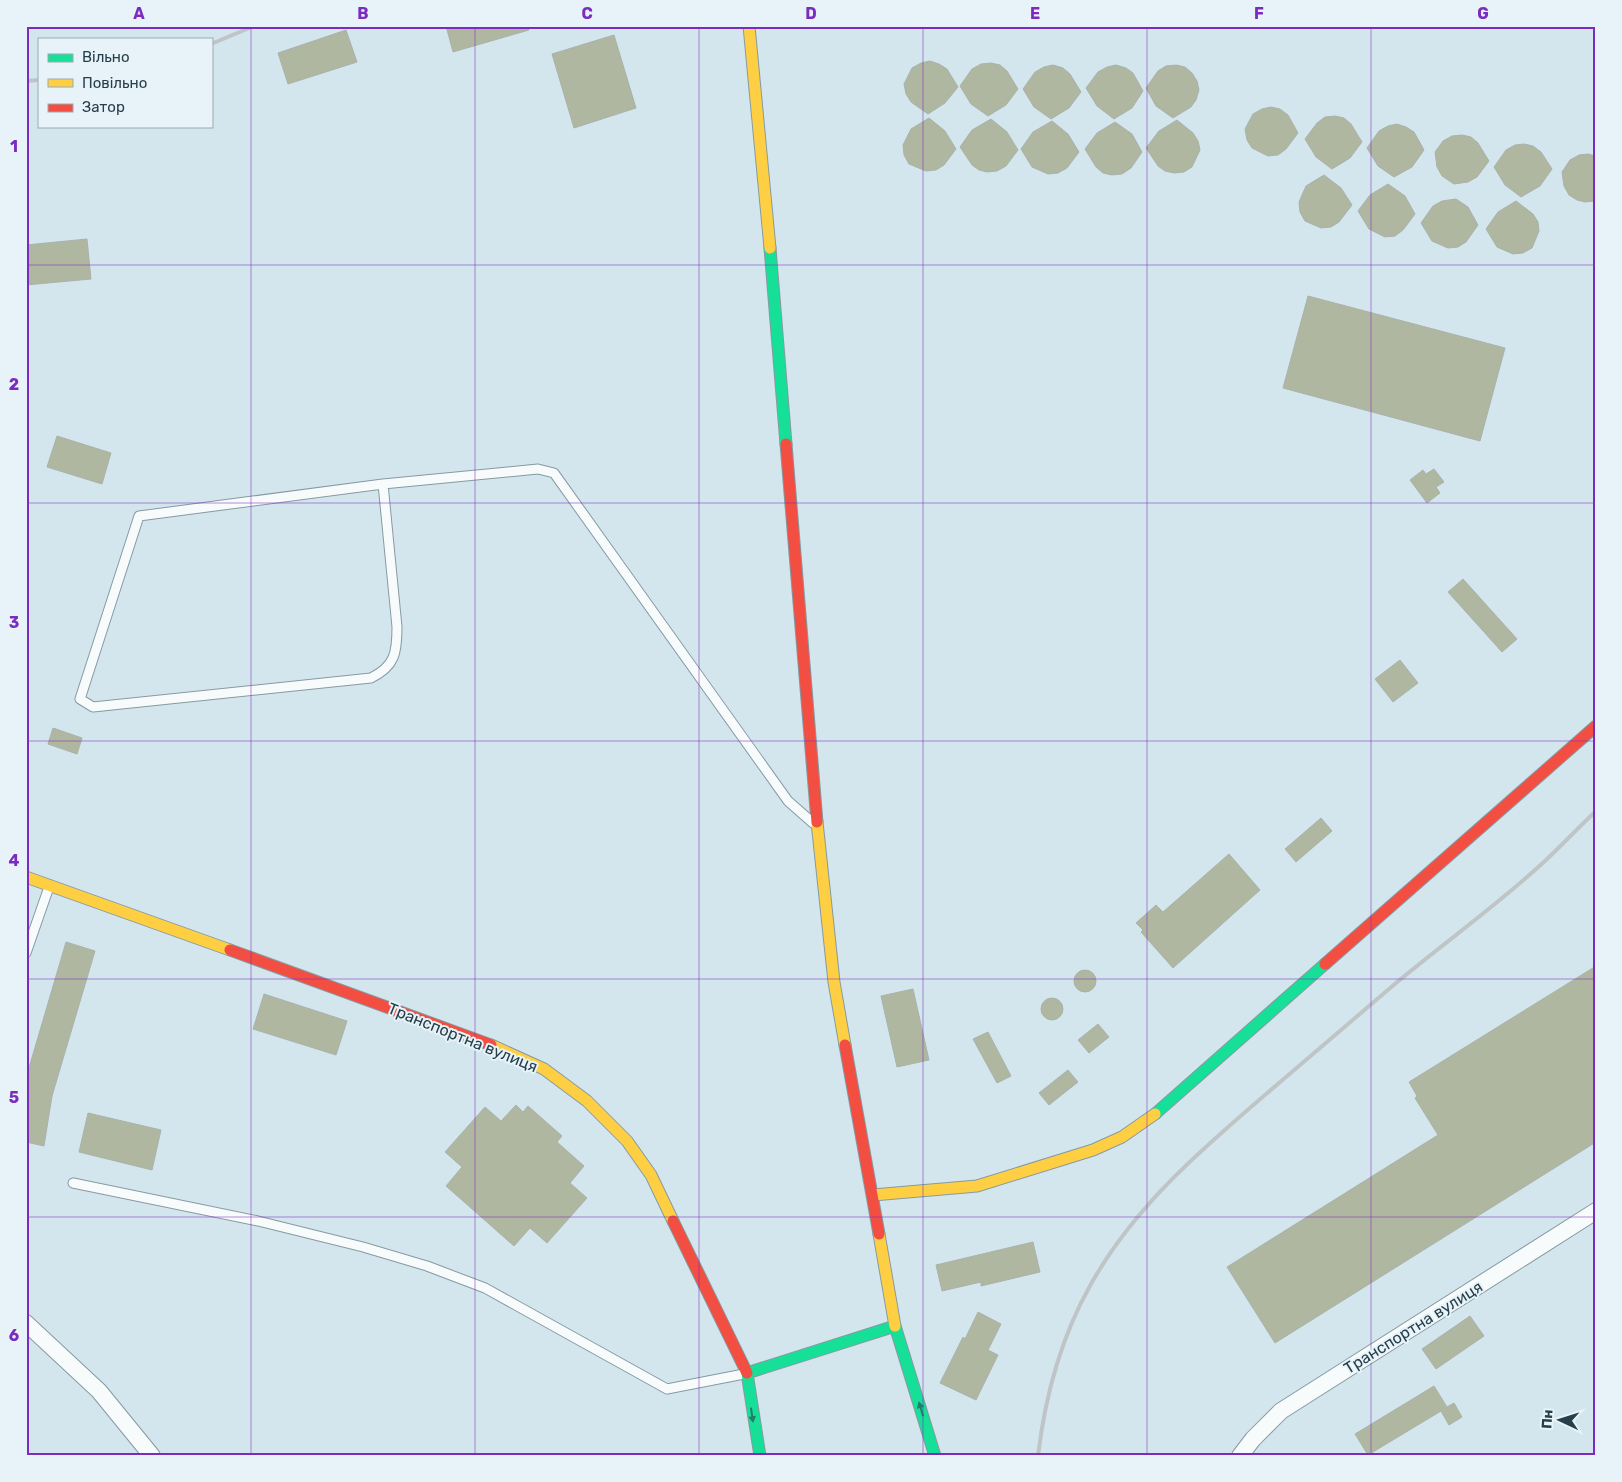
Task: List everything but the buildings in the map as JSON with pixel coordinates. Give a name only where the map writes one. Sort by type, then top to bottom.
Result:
[{"type":"street","points":[[749,26],[760,125],[818,829],[834,982],[895,1326],[935,1456]]},
{"type":"street","points":[[873,1195],[977,1186],[1093,1150],[1122,1136],[1149,1119],[1596,726]]},
{"type":"street","name":"Транспортна вулиця","points":[[26,877],[471,1037],[544,1069],[587,1101],[627,1141],[651,1175],[747,1373],[760,1456]]},
{"type":"street","name":"Транспортна вулиця","points":[[1240,1456],[1253,1439],[1281,1411],[1596,1211]]},
{"type":"street","points":[[26,1323],[99,1391],[152,1456]]},
{"type":"street","points":[[747,1373],[895,1326]]},
{"type":"lane","points":[[383,484],[397,627],[397,644],[393,659],[385,671],[371,678],[93,707],[80,699],[139,516],[383,484],[518,469],[538,469],[554,473],[788,801],[818,829]]},
{"type":"lane","points":[[26,953],[50,886]]},
{"type":"lane","points":[[73,1183],[258,1221],[363,1247],[427,1266],[485,1288],[667,1389],[747,1373]]},
{"type":"railway","points":[[212,44],[254,26]]},
{"type":"railway","points":[[26,81],[38,80]]},
{"type":"railway","points":[[1038,1456],[1045,1412],[1056,1368],[1080,1304],[1109,1254],[1152,1200],[1226,1129],[1396,983],[1528,876],[1596,811]]},
{"type":"traffic: fast","points":[[770,248],[786,444]]},
{"type":"traffic: fast","points":[[1155,1114],[1325,964]]},
{"type":"traffic: fast","points":[[760,1456],[747,1373],[895,1326],[935,1456]]},
{"type":"traffic: slow","points":[[749,26],[770,248]]},
{"type":"traffic: slow","points":[[817,822],[834,982],[845,1045]]},
{"type":"traffic: slow","points":[[26,877],[230,950]]},
{"type":"traffic: slow","points":[[491,1045],[544,1069],[587,1101],[627,1141],[651,1175],[673,1221]]},
{"type":"traffic: slow","points":[[873,1195],[977,1186],[1093,1150],[1122,1137],[1155,1114]]},
{"type":"traffic: slow","points":[[879,1234],[895,1326]]},
{"type":"traffic: jam","points":[[786,444],[817,822]]},
{"type":"traffic: jam","points":[[1325,964],[1596,726]]},
{"type":"traffic: jam","points":[[230,950],[491,1045]]},
{"type":"traffic: jam","points":[[845,1045],[879,1234]]},
{"type":"traffic: jam","points":[[673,1221],[747,1373]]}]
